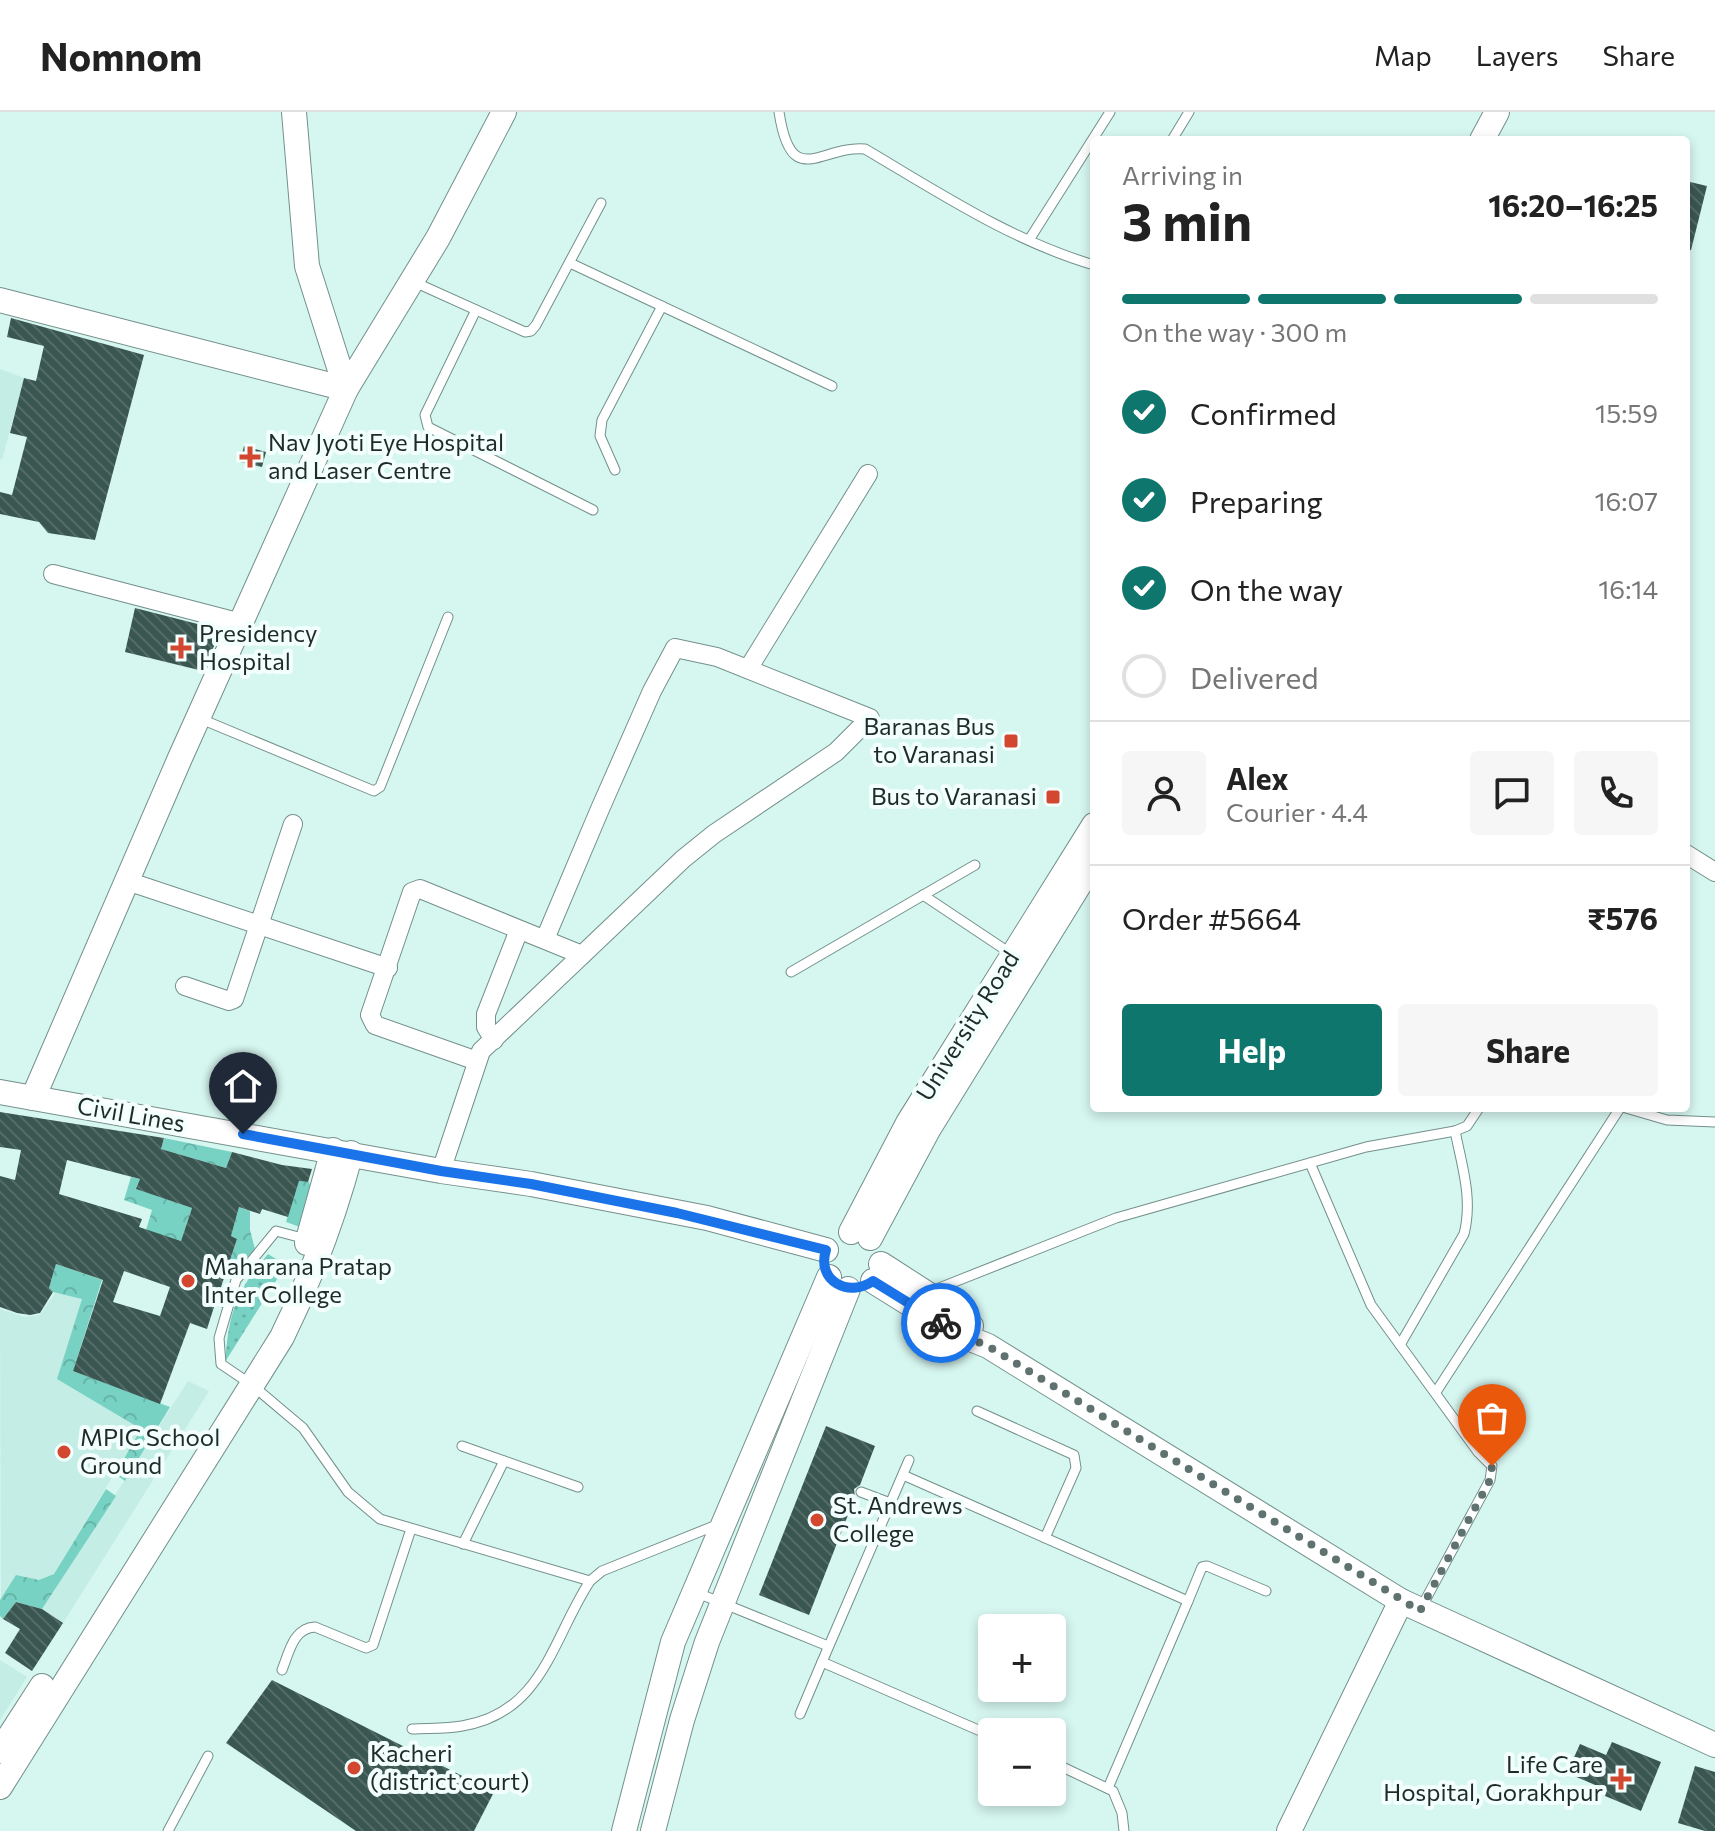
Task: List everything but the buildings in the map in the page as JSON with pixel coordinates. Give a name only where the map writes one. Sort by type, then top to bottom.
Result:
[{"type":"main road","points":[[294,112],[307,266],[346,389]]},
{"type":"main road","points":[[33,1098],[198,717],[346,389],[438,238],[504,112]]},
{"type":"main road","points":[[1484,136],[1497,112]]},
{"type":"main road","points":[[1502,136],[1516,112]]},
{"type":"main road","points":[[0,300],[346,389]]},
{"type":"main road","name":"University Road","points":[[1021,960],[1090,832]]},
{"type":"main road","name":"University Road","points":[[861,1235],[908,1123],[1090,866]]},
{"type":"main road","name":"Civil Lines","points":[[0,1092],[441,1171],[531,1184],[707,1218],[826,1250]]},
{"type":"main road","points":[[0,1787],[246,1380],[315,1242],[342,1152]]},
{"type":"main road","points":[[861,1235],[880,1254],[877,1272],[866,1286],[838,1283],[824,1265],[826,1250],[833,1239],[861,1235]]},
{"type":"main road","points":[[877,1272],[926,1294],[969,1324],[988,1346]]},
{"type":"main road","points":[[877,1272],[958,1334],[988,1346],[1410,1606],[1715,1745]]},
{"type":"main road","points":[[624,1831],[673,1642],[838,1283]]},
{"type":"main road","points":[[653,1831],[682,1720],[721,1603],[838,1283]]},
{"type":"main road","points":[[0,1751],[246,1380]]},
{"type":"main road","points":[[1289,1831],[1410,1606]]},
{"type":"street","points":[[748,669],[868,474]]},
{"type":"street","points":[[53,574],[241,623]]},
{"type":"street","points":[[441,1171],[481,1051],[683,859],[714,834],[836,752],[870,718],[717,657],[675,648],[606,796],[545,939]]},
{"type":"street","points":[[185,986],[229,1001],[234,999],[293,824]]},
{"type":"street","points":[[1690,856],[1715,872]]},
{"type":"street","points":[[127,881],[388,968]]},
{"type":"street","points":[[477,1061],[375,1025],[370,1015],[415,889],[582,955]]},
{"type":"street","points":[[494,1040],[486,1027],[486,1014],[519,930]]},
{"type":"lane","points":[[779,112],[782,136],[796,155],[810,160],[850,148],[865,149],[1056,254],[1090,264]]},
{"type":"lane","points":[[1095,136],[1110,112]]},
{"type":"lane","points":[[1174,136],[1189,112]]},
{"type":"lane","points":[[1029,240],[1090,144]]},
{"type":"lane","points":[[412,281],[525,332],[531,331],[601,203]]},
{"type":"lane","points":[[570,263],[832,386]]},
{"type":"lane","points":[[615,470],[600,436],[602,420],[662,306]]},
{"type":"lane","points":[[476,310],[425,415],[428,427],[593,510]]},
{"type":"lane","points":[[198,717],[374,791],[380,787],[448,617]]},
{"type":"lane","points":[[791,972],[975,865]]},
{"type":"lane","points":[[923,895],[1021,960]]},
{"type":"lane","points":[[926,1294],[1116,1218],[1366,1147],[1455,1131],[1467,1126],[1476,1112]]},
{"type":"lane","points":[[1436,1392],[1617,1112]]},
{"type":"lane","points":[[1640,1112],[1667,1120],[1715,1122]]},
{"type":"lane","points":[[1400,1345],[1464,1234],[1467,1223],[1470,1202],[1455,1131]]},
{"type":"lane","points":[[1310,1163],[1371,1305],[1478,1452],[1492,1466],[1490,1480],[1410,1606]]},
{"type":"lane","points":[[315,1242],[276,1231],[236,1280],[219,1338],[221,1364],[246,1380],[303,1428],[348,1492],[380,1519],[590,1581]]},
{"type":"lane","points":[[217,1300],[229,1304]]},
{"type":"lane","points":[[977,1411],[1074,1455],[1076,1468],[1045,1538]]},
{"type":"lane","points":[[462,1446],[578,1487]]},
{"type":"lane","points":[[800,1714],[909,1460]]},
{"type":"lane","points":[[463,1544],[504,1461]]},
{"type":"lane","points":[[903,1475],[1188,1601]]},
{"type":"lane","points":[[861,1492],[890,1503]]},
{"type":"lane","points":[[412,1729],[463,1726],[503,1712],[521,1699],[536,1682],[590,1581],[602,1571],[726,1521]]},
{"type":"lane","points":[[282,1670],[299,1631],[306,1627],[315,1627],[366,1648],[373,1645],[411,1529]]},
{"type":"lane","points":[[1108,1788],[1202,1567],[1207,1566],[1266,1591]]},
{"type":"lane","points":[[695,1592],[828,1646]]},
{"type":"lane","points":[[822,1662],[978,1730]]},
{"type":"lane","points":[[168,1831],[208,1756]]},
{"type":"lane","points":[[1066,1768],[1113,1791],[1122,1813],[1124,1831]]},
{"type":"shaded area","points":[[0,369],[24,378],[2,460],[0,459]]},
{"type":"shaded area","name":"MPIC School Ground","points":[[56,1292],[83,1298],[58,1379],[141,1429],[54,1574],[1,1601],[0,1309],[25,1317],[40,1315]]},
{"type":"shaded area","points":[[188,1381],[209,1391],[63,1623],[42,1609]]},
{"type":"shaded area","points":[[0,1660],[27,1677],[0,1720]]},
{"type":"green space","points":[[164,1138],[232,1152],[226,1168],[161,1149]]},
{"type":"green space","points":[[131,1177],[140,1179],[137,1189],[192,1208],[181,1241],[146,1230],[152,1210],[124,1200]]},
{"type":"green space","points":[[299,1181],[309,1182],[314,1199],[300,1227],[286,1222]]},
{"type":"green space","points":[[239,1207],[250,1211],[250,1230],[255,1249],[232,1275],[225,1275],[237,1239],[231,1236]]},
{"type":"green space","points":[[268,1254],[286,1265],[225,1362],[236,1304],[248,1280]]},
{"type":"green space","points":[[56,1264],[102,1280],[73,1371],[170,1407],[125,1481],[115,1474],[141,1429],[57,1379],[82,1299],[53,1292],[49,1288]]},
{"type":"green space","points":[[106,1489],[116,1496],[42,1609],[16,1602],[3,1619],[0,1616],[0,1600],[16,1575],[39,1580],[54,1574]]},
{"type":"way so far","points":[[941,1323],[958,1334],[988,1346],[1420,1611],[1490,1480],[1492,1466]]},
{"type":"place","name":"Nav Jyoti Eye Hospital and Laser Centre","points":[[250,457]]},
{"type":"place","name":"Presidency Hospital","points":[[181,648]]},
{"type":"place","name":"Baranas Bus to Varanasi","points":[[1011,741]]},
{"type":"place","name":"Bus to Varanasi","points":[[1053,797]]},
{"type":"place","name":"Maharana Pratap Inter College","points":[[188,1281]]},
{"type":"place","name":"MPIC School Ground","points":[[64,1452]]},
{"type":"place","name":"St. Andrews College","points":[[817,1520]]},
{"type":"place","name":"Kacheri (district court)","points":[[354,1768]]},
{"type":"place","name":"Life Care Hospital, Gorakhpur","points":[[1621,1779]]},
{"type":"route","points":[[243,1134],[707,1218],[826,1250],[824,1265],[827,1274],[840,1287],[857,1289],[873,1281],[941,1323]]}]
